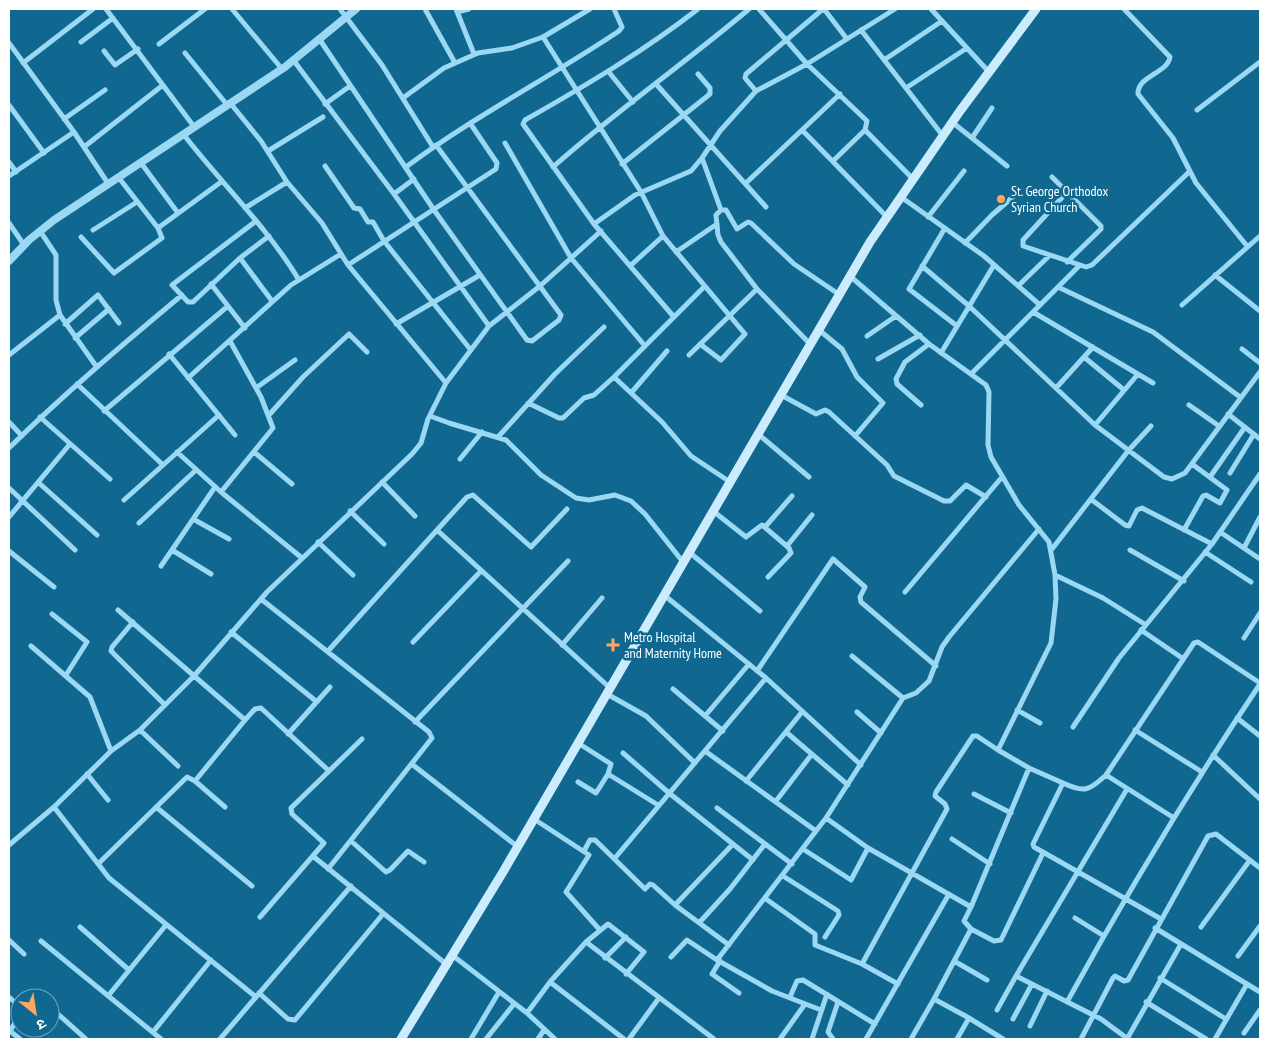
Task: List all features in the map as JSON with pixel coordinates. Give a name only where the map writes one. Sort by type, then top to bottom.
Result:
[{"type":"main road","points":[[401,1039],[518,847],[870,242],[952,122],[1036,9]]},
{"type":"street","points":[[23,63],[93,9]]},
{"type":"street","points":[[106,9],[138,49],[195,128]]},
{"type":"street","points":[[159,44],[205,9]]},
{"type":"street","points":[[232,9],[282,70]]},
{"type":"street","points":[[320,40],[434,210],[506,312],[527,340],[534,340],[560,317],[560,312],[434,146],[372,50],[340,9]]},
{"type":"street","points":[[9,261],[40,230],[282,70],[356,9]]},
{"type":"street","points":[[425,9],[455,63]]},
{"type":"street","points":[[469,9],[457,10],[474,54]]},
{"type":"street","points":[[403,98],[444,68],[474,54],[512,48],[543,37],[590,9]]},
{"type":"street","points":[[406,167],[434,146],[562,69],[622,28],[614,9]]},
{"type":"street","points":[[674,317],[594,224],[523,122],[663,36],[698,9]]},
{"type":"street","points":[[553,167],[599,126],[633,102],[749,9]]},
{"type":"street","points":[[759,9],[807,64],[867,121],[865,130],[833,162]]},
{"type":"street","points":[[756,91],[745,78],[746,74],[823,9],[847,39]]},
{"type":"street","points":[[594,224],[641,192],[685,174],[702,158],[710,144],[756,91],[807,64],[861,30],[886,11],[895,9]]},
{"type":"street","points":[[931,9],[989,72]]},
{"type":"street","points":[[1124,9],[1170,57],[1167,64],[1140,85],[1138,94],[1172,138],[1189,172],[1247,246]]},
{"type":"street","points":[[81,42],[113,18]]},
{"type":"street","points":[[884,60],[942,21]]},
{"type":"street","points":[[861,30],[943,136]]},
{"type":"street","points":[[543,37],[641,192],[664,236],[744,336],[722,360],[718,359],[700,344]]},
{"type":"street","points":[[9,43],[84,146],[109,185]]},
{"type":"street","points":[[906,88],[967,48]]},
{"type":"street","points":[[104,52],[116,65],[138,49]]},
{"type":"street","points":[[185,53],[268,151],[287,182],[322,223],[348,265],[446,383]]},
{"type":"street","points":[[294,61],[394,194],[489,326]]},
{"type":"street","points":[[1197,110],[1260,62]]},
{"type":"street","points":[[608,71],[633,102]]},
{"type":"street","points":[[622,164],[712,93],[698,74]]},
{"type":"street","points":[[656,84],[766,207]]},
{"type":"street","points":[[84,146],[163,85]]},
{"type":"street","points":[[325,104],[350,86]]},
{"type":"street","points":[[64,119],[105,90]]},
{"type":"street","points":[[746,183],[840,94]]},
{"type":"street","points":[[9,105],[44,152]]},
{"type":"street","points":[[972,138],[992,108]]},
{"type":"street","points":[[268,151],[323,118]]},
{"type":"street","points":[[952,122],[1007,166]]},
{"type":"street","points":[[348,265],[496,169],[498,165],[470,123]]},
{"type":"street","points":[[802,130],[887,217]]},
{"type":"street","points":[[865,130],[913,179]]},
{"type":"street","points":[[9,176],[74,132]]},
{"type":"street","points":[[184,135],[221,182],[269,236],[300,280]]},
{"type":"street","points":[[506,143],[571,258],[645,346]]},
{"type":"street","points":[[702,158],[721,210]]},
{"type":"street","points":[[9,162],[16,172]]},
{"type":"street","points":[[141,163],[178,213]]},
{"type":"street","points":[[325,166],[354,208],[360,208],[368,222],[373,222],[384,241],[431,303],[470,349]]},
{"type":"street","points":[[928,217],[964,171]]},
{"type":"street","points":[[1068,192],[1022,242],[1024,248],[1086,267],[1092,264],[1189,172]]},
{"type":"street","points":[[1052,177],[1101,227],[1067,262]]},
{"type":"street","points":[[81,237],[114,273],[162,238],[158,228],[119,178]]},
{"type":"street","points":[[394,194],[414,179]]},
{"type":"street","points":[[158,228],[221,182]]},
{"type":"street","points":[[245,208],[287,182]]},
{"type":"street","points":[[965,243],[992,215],[1014,196]]},
{"type":"street","points":[[901,197],[994,265],[1040,305]]},
{"type":"street","points":[[93,230],[137,202]]},
{"type":"street","points":[[810,344],[758,289],[721,242],[716,212],[726,210],[737,229],[748,222],[751,223],[794,264],[840,295]]},
{"type":"street","points":[[256,221],[172,285],[191,303],[240,258],[269,236]]},
{"type":"street","points":[[9,223],[24,245]]},
{"type":"street","points":[[676,252],[717,224]]},
{"type":"street","points":[[945,228],[909,289],[957,326]]},
{"type":"street","points":[[40,230],[56,255],[56,300],[60,316],[96,366]]},
{"type":"street","points":[[9,844],[54,807],[111,751],[140,730],[194,676],[260,599],[418,448],[430,416],[446,383],[489,326],[540,286],[601,231]]},
{"type":"street","points":[[630,266],[664,236]]},
{"type":"street","points":[[1182,305],[1260,236]]},
{"type":"street","points":[[188,378],[272,302],[300,280],[341,254]]},
{"type":"street","points":[[1019,286],[1050,256]]},
{"type":"street","points":[[240,258],[272,302]]},
{"type":"street","points":[[941,353],[994,265]]},
{"type":"street","points":[[922,266],[969,306],[1095,425],[1157,473],[1172,479],[1185,473],[1260,372]]},
{"type":"street","points":[[971,374],[1079,266]]},
{"type":"street","points":[[396,324],[480,275]]},
{"type":"street","points":[[1215,275],[1260,311]]},
{"type":"street","points":[[851,277],[929,344],[986,385],[989,392],[988,445],[993,463],[1019,505],[1039,529],[1052,549],[1056,575],[1055,624],[1051,643],[998,750]]},
{"type":"street","points":[[211,284],[245,328]]},
{"type":"street","points":[[528,403],[561,418],[584,398],[594,395],[614,377],[704,287]]},
{"type":"street","points":[[1058,287],[1153,332],[1240,397]]},
{"type":"street","points":[[689,355],[758,289]]},
{"type":"street","points":[[65,324],[98,295],[119,322]]},
{"type":"street","points":[[9,448],[40,416],[96,366],[182,296]]},
{"type":"street","points":[[104,410],[228,306]]},
{"type":"street","points":[[75,338],[109,309]]},
{"type":"street","points":[[1033,312],[1153,383]]},
{"type":"street","points":[[9,355],[60,316]]},
{"type":"street","points":[[867,336],[896,316]]},
{"type":"street","points":[[499,436],[528,403],[604,327]]},
{"type":"street","points":[[818,330],[842,349],[857,377],[882,403],[856,436]]},
{"type":"street","points":[[269,415],[303,377],[349,334],[367,352]]},
{"type":"street","points":[[878,359],[920,335]]},
{"type":"street","points":[[221,492],[273,428],[256,388],[230,341]]},
{"type":"street","points":[[921,405],[897,384],[896,379],[905,362],[929,344]]},
{"type":"street","points":[[1056,388],[1093,347]]},
{"type":"street","points":[[1242,349],[1260,363]]},
{"type":"street","points":[[632,393],[667,351]]},
{"type":"street","points":[[169,354],[235,435]]},
{"type":"street","points":[[1084,357],[1124,390]]},
{"type":"street","points":[[256,388],[295,360]]},
{"type":"street","points":[[1095,425],[1138,374]]},
{"type":"street","points":[[614,377],[662,422],[691,456],[730,482]]},
{"type":"street","points":[[77,384],[163,465]]},
{"type":"street","points":[[781,395],[816,414],[825,410],[829,412],[887,465],[894,476],[928,494],[944,501],[950,501],[966,485],[986,497]]},
{"type":"street","points":[[1189,406],[1219,426]]},
{"type":"street","points":[[1228,414],[1260,439]]},
{"type":"street","points":[[124,500],[219,415]]},
{"type":"street","points":[[40,416],[110,479]]},
{"type":"street","points":[[430,416],[449,424],[499,436],[512,444],[541,475],[576,498],[588,500],[615,495],[631,500],[645,514],[683,562]]},
{"type":"street","points":[[9,422],[22,436]]},
{"type":"street","points":[[1052,549],[1092,500],[1128,451],[1151,426]]},
{"type":"street","points":[[1210,477],[1245,427]]},
{"type":"street","points":[[460,459],[482,432]]},
{"type":"street","points":[[758,434],[809,478]]},
{"type":"street","points":[[1230,472],[1254,434]]},
{"type":"street","points":[[9,517],[70,444]]},
{"type":"street","points":[[177,452],[215,487],[302,558]]},
{"type":"street","points":[[254,452],[292,484]]},
{"type":"street","points":[[1184,530],[1203,496],[1220,503],[1226,489],[1192,464]]},
{"type":"street","points":[[139,523],[196,470]]},
{"type":"street","points":[[1072,727],[1119,658],[1212,544],[1260,474]]},
{"type":"street","points":[[905,592],[1002,478]]},
{"type":"street","points":[[382,482],[415,516]]},
{"type":"street","points":[[39,483],[97,535]]},
{"type":"street","points":[[161,566],[215,487]]},
{"type":"street","points":[[9,488],[75,550]]},
{"type":"street","points":[[328,651],[467,497],[473,495],[531,547],[567,509]]},
{"type":"street","points":[[765,528],[792,496]]},
{"type":"street","points":[[1092,500],[1127,526],[1140,508],[1212,544]]},
{"type":"street","points":[[350,511],[384,544]]},
{"type":"street","points":[[713,511],[746,537],[760,525],[791,550],[791,553],[768,577]]},
{"type":"street","points":[[787,546],[812,514]]},
{"type":"street","points":[[1244,548],[1260,517]]},
{"type":"street","points":[[194,518],[229,539]]},
{"type":"street","points":[[738,993],[712,974],[718,960],[826,818],[904,698],[918,692],[932,677],[940,652],[949,637],[1039,529]]},
{"type":"street","points":[[437,530],[608,691],[646,716],[696,763]]},
{"type":"street","points":[[1220,532],[1260,559]]},
{"type":"street","points":[[318,542],[353,576]]},
{"type":"street","points":[[172,550],[211,574]]},
{"type":"street","points":[[1130,550],[1184,580]]},
{"type":"street","points":[[9,551],[54,587]]},
{"type":"street","points":[[689,552],[760,612]]},
{"type":"street","points":[[1205,552],[1251,582]]},
{"type":"street","points":[[757,671],[833,559],[866,587],[860,597],[861,602],[936,666]]},
{"type":"street","points":[[415,722],[568,561]]},
{"type":"street","points":[[413,642],[481,571]]},
{"type":"street","points":[[1056,575],[1103,598],[1146,626]]},
{"type":"street","points":[[664,595],[766,678],[861,765]]},
{"type":"street","points":[[562,646],[602,598]]},
{"type":"street","points":[[260,599],[328,651],[432,738],[328,869]]},
{"type":"street","points":[[118,610],[245,720]]},
{"type":"street","points":[[52,614],[87,642],[66,675]]},
{"type":"street","points":[[1244,638],[1260,615]]},
{"type":"street","points":[[133,622],[112,647],[111,651],[165,705]]},
{"type":"street","points":[[1141,630],[1182,658]]},
{"type":"street","points":[[231,632],[317,702]]},
{"type":"street","points":[[862,964],[910,872],[947,809],[945,804],[935,796],[936,792],[972,737],[977,736],[1029,768],[1077,790],[1085,790],[1106,776],[1182,658],[1192,644],[1198,642],[1260,684],[1202,772],[1125,898],[1067,1002]]},
{"type":"street","points":[[31,646],[90,697],[111,751]]},
{"type":"street","points":[[852,656],[904,698]]},
{"type":"street","points":[[705,716],[749,664]]},
{"type":"street","points":[[615,858],[766,678]]},
{"type":"street","points":[[288,734],[330,687]]},
{"type":"street","points":[[673,689],[723,731]]},
{"type":"street","points":[[195,780],[245,720],[259,707],[329,771]]},
{"type":"street","points":[[1017,710],[1040,723]]},
{"type":"street","points":[[746,781],[802,712]]},
{"type":"street","points":[[857,712],[881,732]]},
{"type":"street","points":[[1237,718],[1260,736]]},
{"type":"street","points":[[140,730],[178,766]]},
{"type":"street","points":[[1135,730],[1202,772]]},
{"type":"street","points":[[786,732],[848,785]]},
{"type":"street","points":[[260,917],[314,857],[324,842],[289,810],[362,739]]},
{"type":"street","points":[[578,743],[611,764],[608,774],[596,793],[578,782]]},
{"type":"street","points":[[705,751],[816,831]]},
{"type":"street","points":[[623,753],[669,794],[753,860]]},
{"type":"street","points":[[776,801],[812,754]]},
{"type":"street","points":[[1213,756],[1260,799]]},
{"type":"street","points":[[412,765],[518,847]]},
{"type":"street","points":[[1029,768],[990,864],[964,921],[971,929],[994,941],[1001,940],[1043,852]]},
{"type":"street","points":[[87,774],[108,800]]},
{"type":"street","points":[[608,774],[658,805]]},
{"type":"street","points":[[1106,776],[1174,818]]},
{"type":"street","points":[[98,864],[184,778],[190,777],[195,780],[225,807]]},
{"type":"street","points":[[1063,783],[1033,844],[1034,848],[1161,919]]},
{"type":"street","points":[[997,1010],[1127,789]]},
{"type":"street","points":[[974,794],[1011,813]]},
{"type":"street","points":[[54,807],[120,889],[288,1019],[295,1020],[383,914]]},
{"type":"street","points":[[156,807],[252,886]]},
{"type":"street","points":[[717,808],[792,864]]},
{"type":"street","points":[[826,818],[868,848],[971,907]]},
{"type":"street","points":[[534,819],[584,851],[589,857],[566,892],[600,929]]},
{"type":"street","points":[[1081,1039],[1114,976],[1124,981],[1128,980],[1155,928],[1211,834],[1216,834],[1260,868]]},
{"type":"street","points":[[584,851],[590,840],[593,839],[615,858],[642,888],[645,889],[651,884],[729,945]]},
{"type":"street","points":[[952,839],[990,864]]},
{"type":"street","points":[[351,841],[386,872],[408,851],[424,862]]},
{"type":"street","points":[[675,904],[733,844]]},
{"type":"street","points":[[699,923],[765,844]]},
{"type":"street","points":[[803,849],[851,880],[868,848]]},
{"type":"street","points":[[314,857],[446,964]]},
{"type":"street","points":[[1201,927],[1250,860]]},
{"type":"street","points":[[783,876],[838,911],[838,915],[825,937]]},
{"type":"street","points":[[220,1039],[351,886]]},
{"type":"street","points":[[866,1039],[949,894]]},
{"type":"street","points":[[766,899],[815,934],[814,945],[862,964],[898,984]]},
{"type":"street","points":[[1075,918],[1104,936]]},
{"type":"street","points":[[526,1013],[550,982],[586,942],[608,924],[626,937],[644,954],[626,974]]},
{"type":"street","points":[[108,996],[166,925]]},
{"type":"street","points":[[1238,956],[1260,926]]},
{"type":"street","points":[[80,927],[130,970]]},
{"type":"street","points":[[1155,928],[1260,992]]},
{"type":"street","points":[[911,1039],[971,929]]},
{"type":"street","points":[[605,958],[626,937]]},
{"type":"street","points":[[9,940],[24,954]]},
{"type":"street","points":[[671,957],[687,940],[772,991],[821,1010]]},
{"type":"street","points":[[41,941],[160,1039]]},
{"type":"street","points":[[586,942],[714,1039]]},
{"type":"street","points":[[1016,976],[1093,1015],[1127,1039],[1146,1002],[1181,944]]},
{"type":"street","points":[[452,955],[526,1013],[555,1039]]},
{"type":"street","points":[[153,1032],[211,960]]},
{"type":"street","points":[[954,961],[987,980]]},
{"type":"street","points":[[1160,978],[1226,1018]]},
{"type":"street","points":[[790,997],[800,979],[875,1024]]},
{"type":"street","points":[[550,982],[624,1039]]},
{"type":"street","points":[[1013,1019],[1032,984]]},
{"type":"street","points":[[1215,1039],[1246,984]]},
{"type":"street","points":[[1030,1026],[1047,991]]},
{"type":"street","points":[[471,1039],[499,992]]},
{"type":"street","points":[[812,1039],[827,994]]},
{"type":"street","points":[[629,1039],[659,998]]},
{"type":"street","points":[[934,999],[970,1018],[1003,1039]]},
{"type":"street","points":[[833,1039],[828,1032],[838,1002]]},
{"type":"street","points":[[1146,1002],[1206,1039]]},
{"type":"street","points":[[486,1039],[514,1004]]},
{"type":"street","points":[[780,1039],[805,1004]]},
{"type":"street","points":[[1244,1034],[1260,1010]]},
{"type":"street","points":[[60,1016],[86,1039]]},
{"type":"street","points":[[956,1039],[970,1018]]},
{"type":"street","points":[[538,1039],[544,1030]]},
{"type":"street","points":[[9,1032],[20,1039]]},
{"type":"place","name":"St. George Orthodox Syrian Church","points":[[1001,199]]},
{"type":"place","name":"Metro Hospital and Maternity Home","points":[[613,645]]}]
